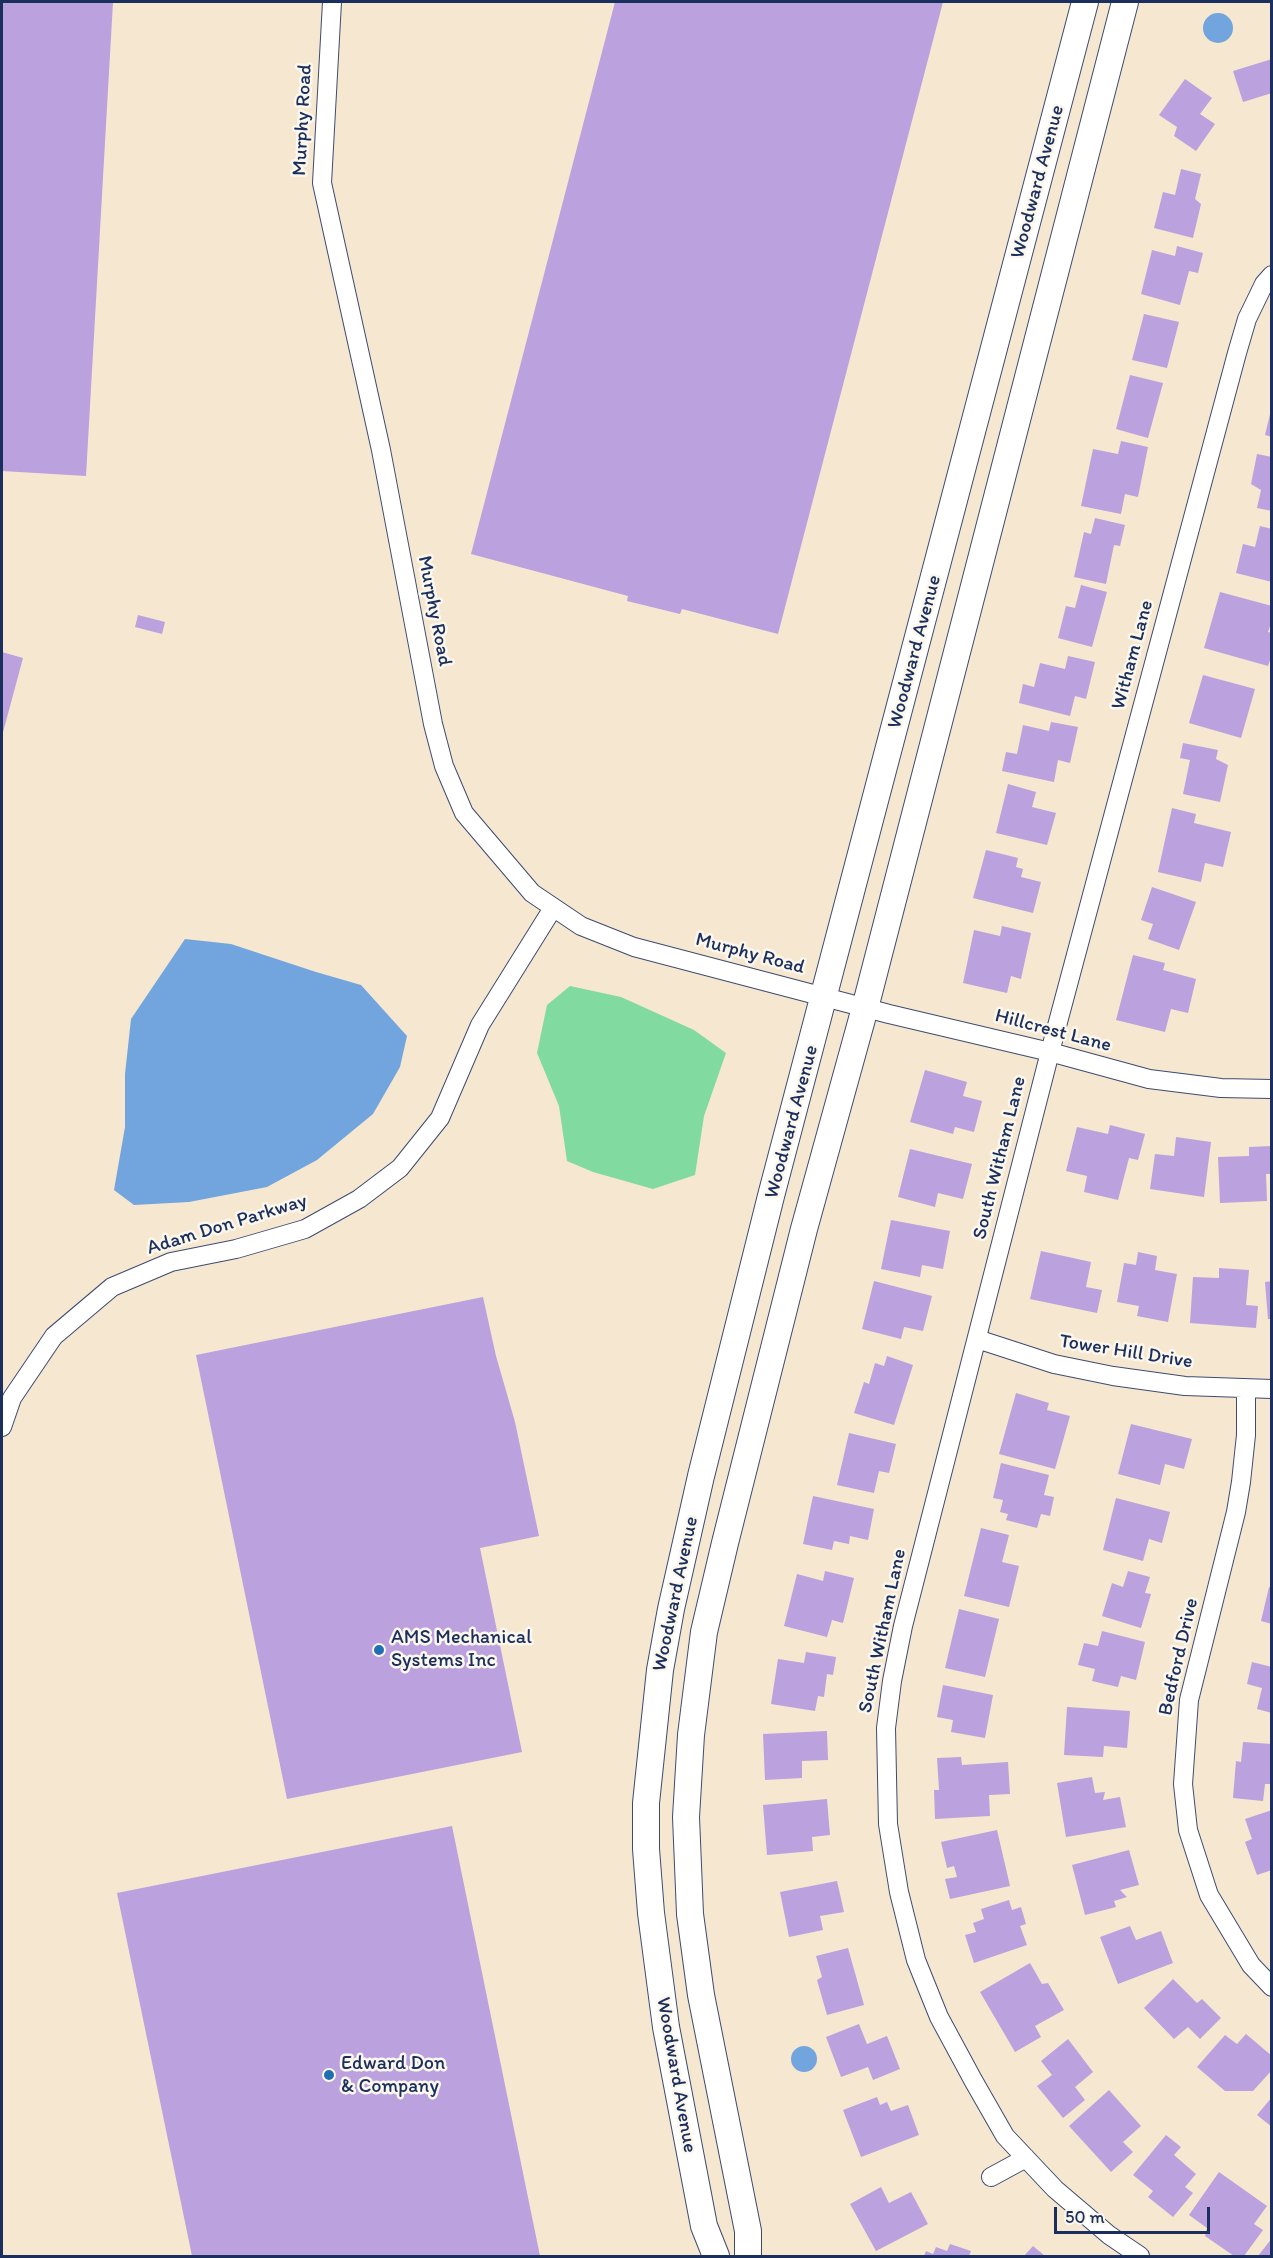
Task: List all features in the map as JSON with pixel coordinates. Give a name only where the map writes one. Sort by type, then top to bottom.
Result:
[{"type":"street","name":"Murphy Road","points":[[332,2],[322,183],[381,450],[433,724],[444,766],[464,813],[532,894],[581,926],[634,947],[825,998]]},
{"type":"street","name":"Woodward Avenue","points":[[716,2256],[704,2226],[666,2028],[655,1957],[646,1849],[646,1803],[660,1670],[701,1476],[771,1196],[825,998],[1085,2]]},
{"type":"street","name":"Woodward Avenue","points":[[748,2256],[748,2231],[701,1995],[690,1914],[686,1816],[691,1735],[704,1632],[804,1229],[865,1008],[1125,2]]},
{"type":"street","name":"Witham Lane","points":[[1050,1052],[1237,353],[1247,319],[1264,284],[1272,274]]},
{"type":"street","name":"Adam Don Parkway","points":[[2,1427],[12,1398],[54,1336],[112,1287],[171,1263],[236,1249],[305,1229],[359,1199],[400,1168],[440,1118],[480,1025],[553,908]]},
{"type":"street","name":"Hillcrest Lane","points":[[825,998],[1050,1052],[1149,1079],[1221,1088],[1272,1089]]},
{"type":"street","name":"South Witham Lane","points":[[1050,1052],[903,1626],[891,1681],[886,1728],[888,1824],[899,1892],[916,1960],[939,2017],[1005,2136],[1055,2189],[1109,2235],[1140,2256]]},
{"type":"street","name":"Tower Hill Drive","points":[[977,1340],[1054,1364],[1113,1376],[1185,1386],[1272,1389]]},
{"type":"street","name":"Bedford Drive","points":[[1246,1389],[1246,1435],[1242,1482],[1189,1700],[1183,1784],[1188,1830],[1209,1895],[1251,1965],[1272,1987]]},
{"type":"street","points":[[991,2177],[1026,2158]]},
{"type":"green space","points":[[570,986],[621,997],[694,1030],[726,1053],[704,1116],[695,1175],[653,1189],[593,1172],[567,1161],[559,1106],[537,1053],[547,1005]]},
{"type":"water","points":[[1218,13],[1229,17],[1233,28],[1229,39],[1218,43],[1207,39],[1203,28],[1207,17]]},
{"type":"water","points":[[185,939],[231,944],[361,985],[407,1036],[400,1067],[373,1114],[317,1160],[267,1187],[189,1202],[134,1205],[114,1190],[125,1127],[125,1074],[131,1019]]},
{"type":"water","points":[[804,2046],[813,2050],[817,2059],[813,2068],[804,2072],[795,2068],[791,2059],[795,2050]]},
{"type":"building","points":[[2,2],[113,2],[86,476],[2,471]]},
{"type":"building","points":[[615,2],[943,2],[778,634],[682,609],[680,614],[627,601],[628,596],[471,554]]},
{"type":"building","points":[[1272,59],[1272,93],[1243,102],[1233,71]]},
{"type":"building","points":[[1185,79],[1212,98],[1200,114],[1215,124],[1196,151],[1174,136],[1177,127],[1159,115]]},
{"type":"building","points":[[1181,169],[1201,174],[1195,199],[1201,204],[1193,238],[1154,228],[1163,192],[1175,195]]},
{"type":"building","points":[[1177,246],[1203,253],[1198,273],[1189,271],[1180,305],[1141,294],[1152,250],[1175,256]]},
{"type":"building","points":[[1144,314],[1179,322],[1167,368],[1132,360]]},
{"type":"building","points":[[1130,375],[1163,383],[1148,438],[1116,429]]},
{"type":"building","points":[[1272,410],[1272,437],[1265,435]]},
{"type":"building","points":[[1121,441],[1148,447],[1138,497],[1125,494],[1121,514],[1081,506],[1093,449],[1118,454]]},
{"type":"building","points":[[1257,454],[1272,457],[1272,511],[1257,508],[1261,490],[1251,484]]},
{"type":"building","points":[[1095,518],[1125,525],[1120,546],[1114,545],[1106,584],[1074,577],[1084,532],[1091,534]]},
{"type":"building","points":[[1260,526],[1272,529],[1272,582],[1236,573],[1243,544],[1255,547]]},
{"type":"building","points":[[1081,585],[1107,592],[1092,647],[1058,638],[1066,606],[1075,608]]},
{"type":"building","points":[[1220,592],[1272,606],[1272,620],[1268,632],[1272,633],[1272,654],[1268,666],[1204,648]]},
{"type":"building","points":[[138,615],[165,622],[162,634],[135,627]]},
{"type":"building","points":[[2,652],[23,658],[2,736]]},
{"type":"building","points":[[1068,656],[1095,662],[1086,699],[1075,696],[1070,716],[1019,703],[1023,684],[1034,687],[1040,663],[1065,669]]},
{"type":"building","points":[[1203,675],[1255,689],[1241,738],[1189,723]]},
{"type":"building","points":[[1051,722],[1078,727],[1070,763],[1058,760],[1054,782],[1002,771],[1006,752],[1017,754],[1023,725],[1049,731]]},
{"type":"building","points":[[1183,743],[1218,750],[1216,759],[1228,765],[1220,802],[1183,794],[1190,760],[1180,758]]},
{"type":"building","points":[[1008,784],[1036,792],[1032,807],[1056,813],[1047,845],[996,833]]},
{"type":"building","points":[[1172,808],[1196,814],[1194,823],[1231,832],[1223,867],[1205,863],[1201,882],[1158,872]]},
{"type":"building","points":[[986,850],[1018,858],[1016,867],[1023,869],[1021,877],[1041,882],[1033,913],[973,898]]},
{"type":"building","points":[[1152,887],[1196,902],[1179,950],[1148,939],[1153,924],[1141,920]]},
{"type":"building","points":[[1002,926],[1031,933],[1021,979],[1011,976],[1007,993],[963,983],[974,930],[1000,936]]},
{"type":"building","points":[[1133,955],[1165,963],[1163,970],[1196,979],[1188,1013],[1171,1009],[1165,1032],[1116,1020]]},
{"type":"building","points":[[925,1070],[967,1082],[963,1096],[982,1101],[974,1132],[955,1127],[953,1134],[910,1122]]},
{"type":"building","points":[[1110,1125],[1145,1134],[1138,1160],[1129,1158],[1118,1200],[1084,1192],[1087,1176],[1066,1171],[1077,1127],[1108,1134]]},
{"type":"building","points":[[1176,1137],[1211,1142],[1204,1197],[1150,1189],[1155,1154],[1174,1156]]},
{"type":"building","points":[[1272,1146],[1272,1174],[1266,1174],[1267,1201],[1220,1203],[1218,1157],[1249,1156],[1249,1147]]},
{"type":"building","points":[[910,1149],[972,1164],[963,1199],[938,1193],[935,1207],[898,1197]]},
{"type":"building","points":[[891,1220],[950,1231],[943,1269],[922,1265],[920,1277],[881,1269]]},
{"type":"building","points":[[1041,1251],[1091,1262],[1086,1287],[1102,1290],[1097,1313],[1030,1299]]},
{"type":"building","points":[[1138,1252],[1157,1256],[1155,1270],[1177,1274],[1168,1322],[1137,1316],[1139,1306],[1117,1302],[1124,1263],[1136,1265]]},
{"type":"building","points":[[1219,1268],[1249,1270],[1246,1305],[1258,1306],[1256,1328],[1190,1323],[1193,1277],[1219,1278]]},
{"type":"building","points":[[874,1281],[932,1296],[923,1331],[904,1327],[901,1339],[862,1329]]},
{"type":"building","points":[[1272,1281],[1272,1319],[1268,1319],[1265,1282]]},
{"type":"building","name":"AMS Mechanical Systems Inc","points":[[483,1297],[496,1356],[515,1422],[539,1536],[480,1548],[522,1752],[287,1799],[196,1355]]},
{"type":"building","points":[[887,1356],[913,1365],[894,1425],[854,1413],[864,1382],[869,1384],[875,1363],[884,1366]]},
{"type":"building","points":[[1016,1393],[1049,1403],[1047,1410],[1070,1416],[1055,1469],[999,1454]]},
{"type":"building","points":[[1131,1424],[1192,1439],[1184,1469],[1165,1464],[1160,1485],[1118,1474]]},
{"type":"building","points":[[849,1433],[896,1444],[889,1473],[879,1471],[874,1493],[837,1485]]},
{"type":"building","points":[[1001,1463],[1049,1475],[1044,1495],[1054,1497],[1050,1516],[1041,1514],[1037,1528],[1006,1520],[1008,1514],[1000,1512],[1003,1500],[993,1498]]},
{"type":"building","points":[[813,1496],[874,1509],[868,1540],[850,1536],[849,1544],[834,1541],[832,1550],[803,1544]]},
{"type":"building","points":[[1116,1498],[1170,1512],[1162,1543],[1149,1539],[1143,1561],[1103,1550]]},
{"type":"building","points":[[981,1528],[1009,1535],[1002,1562],[1019,1566],[1009,1607],[964,1596]]},
{"type":"building","points":[[825,1571],[854,1578],[843,1623],[832,1620],[827,1637],[784,1626],[797,1574],[823,1581]]},
{"type":"building","points":[[1128,1571],[1150,1577],[1145,1593],[1151,1594],[1141,1628],[1102,1616],[1112,1583],[1123,1587]]},
{"type":"building","points":[[1269,1587],[1272,1588],[1272,1624],[1261,1621]]},
{"type":"building","points":[[959,1609],[999,1619],[985,1677],[945,1668]]},
{"type":"building","points":[[1102,1631],[1145,1642],[1136,1680],[1121,1676],[1118,1687],[1092,1681],[1095,1669],[1078,1665],[1084,1643],[1098,1646]]},
{"type":"building","points":[[806,1652],[836,1657],[833,1675],[827,1674],[824,1697],[818,1696],[815,1711],[771,1704],[778,1659],[804,1663]]},
{"type":"building","points":[[1252,1662],[1272,1667],[1272,1713],[1257,1709],[1262,1688],[1247,1684]]},
{"type":"building","points":[[943,1685],[993,1695],[985,1738],[951,1732],[953,1720],[937,1717]]},
{"type":"building","points":[[1067,1707],[1130,1711],[1127,1748],[1104,1746],[1103,1757],[1064,1755]]},
{"type":"building","points":[[827,1731],[828,1760],[802,1761],[802,1778],[765,1780],[763,1734]]},
{"type":"building","points":[[1243,1742],[1272,1744],[1272,1784],[1265,1784],[1263,1801],[1233,1798],[1236,1761],[1241,1762]]},
{"type":"building","points":[[961,1757],[962,1765],[1008,1762],[1010,1794],[989,1795],[990,1816],[935,1819],[934,1790],[939,1790],[937,1758]]},
{"type":"building","points":[[1092,1777],[1095,1793],[1105,1792],[1103,1800],[1120,1797],[1126,1827],[1066,1837],[1057,1783]]},
{"type":"building","points":[[827,1799],[830,1835],[812,1837],[813,1851],[767,1855],[763,1805]]},
{"type":"building","points":[[1272,1810],[1272,1870],[1257,1875],[1245,1842],[1252,1839],[1245,1819]]},
{"type":"building","name":"Edward Don & Company","points":[[452,1826],[540,2256],[192,2256],[117,1893]]},
{"type":"building","points":[[997,1830],[1010,1886],[950,1899],[945,1879],[957,1877],[954,1866],[947,1868],[941,1842]]},
{"type":"building","points":[[1129,1850],[1139,1885],[1120,1890],[1127,1897],[1114,1901],[1116,1907],[1085,1915],[1072,1865]]},
{"type":"building","points":[[837,1881],[844,1912],[820,1916],[823,1930],[789,1937],[780,1892]]},
{"type":"building","points":[[1009,1900],[1012,1910],[1021,1907],[1026,1924],[1020,1926],[1027,1945],[974,1963],[965,1935],[976,1932],[973,1923],[984,1919],[981,1909]]},
{"type":"building","points":[[1130,1926],[1136,1940],[1161,1931],[1173,1963],[1118,1984],[1100,1937]]},
{"type":"building","points":[[848,1948],[864,2005],[827,2015],[817,1980],[822,1977],[816,1956]]},
{"type":"building","points":[[1030,1963],[1042,1984],[1048,1983],[1064,2010],[1035,2026],[1041,2037],[1015,2052],[980,1992]]},
{"type":"building","points":[[1173,1979],[1197,2003],[1202,1999],[1221,2018],[1200,2039],[1188,2027],[1174,2039],[1144,2008]]},
{"type":"building","points":[[859,2024],[867,2044],[887,2036],[900,2069],[873,2080],[868,2067],[841,2077],[826,2037]]},
{"type":"building","points":[[1246,2034],[1272,2056],[1272,2070],[1253,2091],[1225,2091],[1197,2067],[1225,2035],[1237,2044]]},
{"type":"building","points":[[1068,2039],[1093,2072],[1075,2087],[1085,2100],[1063,2118],[1037,2086],[1052,2075],[1041,2061]]},
{"type":"building","points":[[1109,2090],[1141,2126],[1123,2142],[1133,2152],[1111,2172],[1069,2126]]},
{"type":"building","points":[[877,2097],[880,2105],[887,2102],[891,2111],[908,2105],[919,2135],[861,2157],[843,2110]]},
{"type":"building","points":[[1272,2097],[1272,2127],[1257,2115]]},
{"type":"building","points":[[1166,2135],[1181,2147],[1174,2155],[1196,2174],[1185,2187],[1193,2193],[1173,2217],[1148,2197],[1153,2191],[1133,2175]]},
{"type":"building","points":[[1219,2172],[1267,2206],[1254,2224],[1263,2230],[1244,2256],[1234,2256],[1205,2236],[1207,2228],[1189,2215]]},
{"type":"building","points":[[881,2187],[889,2203],[911,2192],[928,2224],[876,2251],[850,2204]]},
{"type":"building","points":[[1272,2238],[1272,2256],[1258,2256]]},
{"type":"building","points":[[950,2244],[971,2251],[969,2256],[924,2256],[926,2251],[933,2254],[936,2247],[947,2251]]},
{"type":"building","points":[[1033,2246],[1045,2256],[1024,2256]]},
{"type":"place","name":"AMS Mechanical Systems Inc","points":[[379,1650]]},
{"type":"place","name":"Edward Don & Company","points":[[329,2075]]}]
